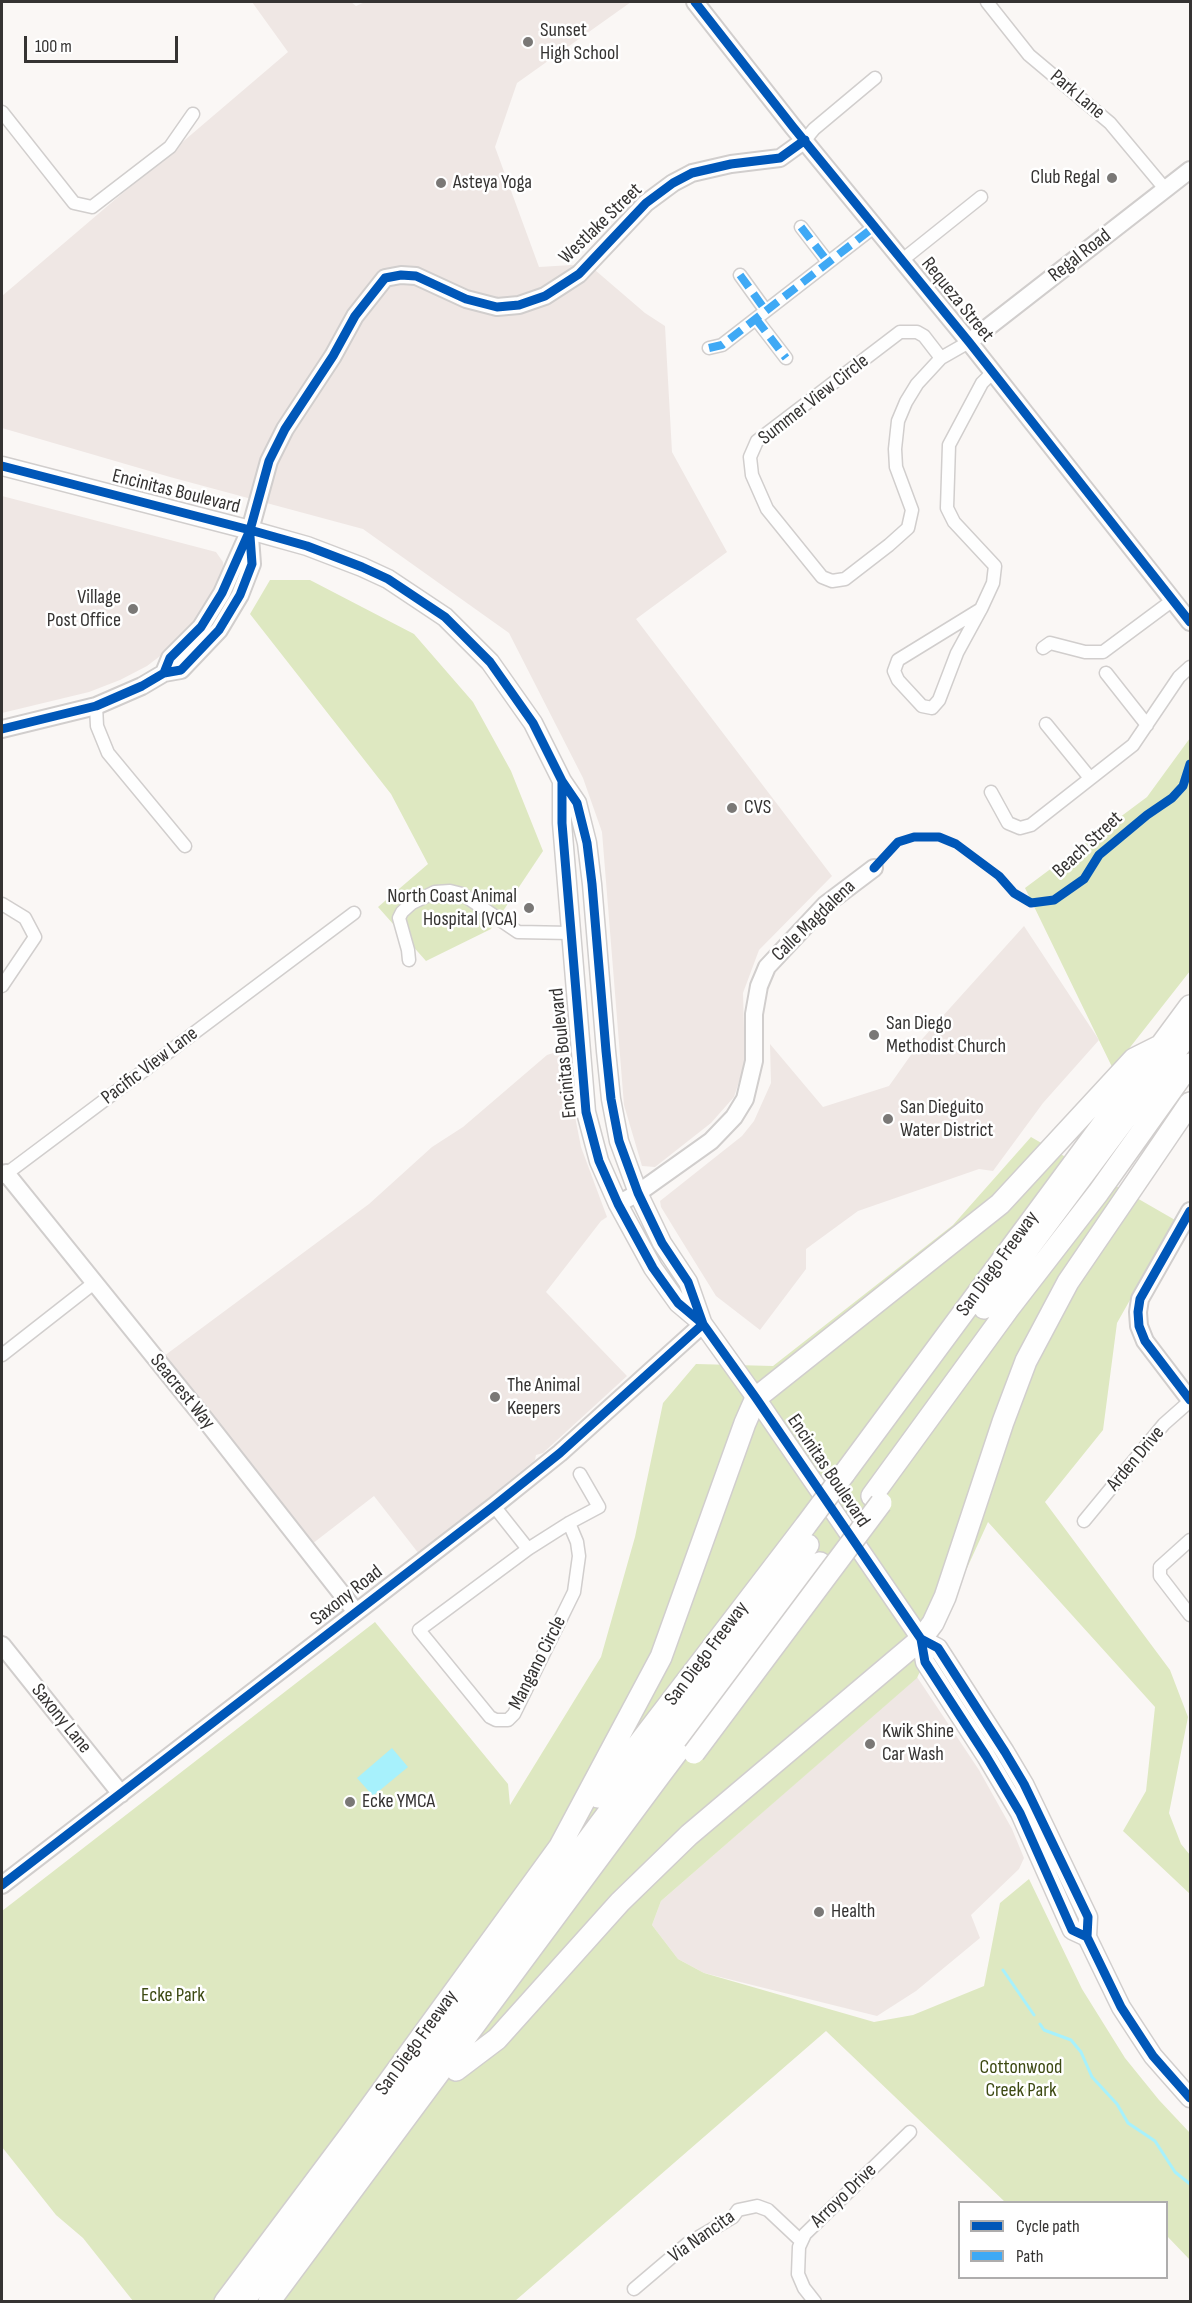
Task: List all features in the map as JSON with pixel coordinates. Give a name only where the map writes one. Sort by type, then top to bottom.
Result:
[{"type":"highway","name":"San Diego Freeway","points":[[225,2301],[350,2135],[559,1848],[810,1531],[1191,1006]]},
{"type":"highway","points":[[848,1480],[1191,1032]]},
{"type":"highway","points":[[559,1848],[661,1658],[756,1398],[1000,1204],[1134,1059],[1160,1046]]},
{"type":"highway","points":[[283,2301],[694,1753],[876,1500],[1009,1308],[1098,1193],[1191,1064]]},
{"type":"highway","points":[[268,2301],[820,1563],[876,1500],[1191,1091]]},
{"type":"highway","points":[[456,2070],[498,2039],[620,1902],[688,1835],[921,1639],[933,1623],[945,1597],[1003,1422],[1026,1361],[1068,1282],[1191,1103]]},
{"type":"highway","points":[[243,2301],[810,1531]]},
{"type":"main road","name":"Encinitas Boulevard","points":[[2,466],[250,530],[307,546],[362,567],[388,579],[445,617],[490,662],[533,723],[562,781],[577,803],[587,843],[611,1099],[619,1142],[638,1193],[662,1243],[688,1282],[703,1324]]},
{"type":"main road","name":"Encinitas Boulevard","points":[[562,781],[562,823],[586,1112],[599,1161],[618,1204],[653,1268],[678,1303],[703,1324],[921,1639],[925,1662],[1020,1813],[1072,1930],[1087,1937],[1121,2007],[1154,2056],[1191,2098]]},
{"type":"street","name":"Requeza Street","points":[[695,2],[1191,622]]},
{"type":"street","name":"Park Lane","points":[[987,2],[1029,56],[1110,123],[1166,189]]},
{"type":"street","points":[[805,140],[814,129],[875,78]]},
{"type":"street","points":[[2,112],[74,203],[92,207],[170,147],[193,114]]},
{"type":"street","name":"Westlake Street","points":[[96,706],[142,686],[164,673],[170,658],[201,627],[222,593],[250,530],[269,461],[285,429],[327,365],[355,315],[385,278],[401,275],[416,276],[466,299],[497,307],[528,302],[545,296],[579,274],[646,203],[673,183],[692,173],[731,164],[780,158],[805,140]]},
{"type":"street","name":"Regal Road","points":[[969,342],[1191,170]]},
{"type":"street","points":[[901,261],[981,197]]},
{"type":"street","points":[[801,227],[828,262]]},
{"type":"street","points":[[708,348],[722,345],[874,227]]},
{"type":"street","points":[[740,275],[786,358]]},
{"type":"street","name":"Summer View Circle","points":[[940,358],[924,336],[917,332],[900,332],[757,441],[750,457],[752,475],[768,509],[822,577],[832,581],[845,579],[889,546],[908,528],[912,510],[896,467],[898,421],[917,384],[940,358],[969,342]]},
{"type":"street","points":[[981,609],[898,660],[894,671],[898,680],[922,706],[932,708],[939,700],[957,653],[981,609],[993,583],[995,566],[954,522],[946,507],[950,445],[982,383],[992,373]]},
{"type":"street","points":[[1043,648],[1050,643],[1085,652],[1103,652],[1173,600]]},
{"type":"street","points":[[991,792],[1008,823],[1020,828],[1031,825],[1133,745],[1179,677],[1191,667]]},
{"type":"street","points":[[1107,673],[1147,725]]},
{"type":"street","points":[[2,729],[96,706],[98,726],[108,753],[184,846]]},
{"type":"street","points":[[1046,724],[1090,778]]},
{"type":"street","name":"Calle Magdalena","points":[[618,1204],[638,1193],[711,1141],[734,1117],[745,1100],[754,1060],[754,1014],[759,986],[767,967],[825,904],[874,868]]},
{"type":"street","points":[[409,960],[399,918],[412,903],[435,892],[450,891],[462,894],[518,932],[571,933]]},
{"type":"street","points":[[2,904],[25,918],[35,937],[2,986]]},
{"type":"street","name":"Pacific View Lane","points":[[4,1175],[354,913]]},
{"type":"street","name":"Seacrest Way","points":[[4,1175],[94,1283],[356,1612]]},
{"type":"street","points":[[1191,1211],[1140,1299],[1138,1312],[1139,1326],[1145,1341],[1191,1400]]},
{"type":"street","points":[[2,1355],[94,1283]]},
{"type":"street","name":"Saxony Road","points":[[2,1885],[494,1506],[560,1453],[703,1324]]},
{"type":"street","name":"Arden Drive","points":[[1084,1521],[1164,1424],[1191,1400]]},
{"type":"street","name":"Mangano Circle","points":[[569,1523],[577,1542],[579,1556],[574,1592],[514,1714],[508,1720],[496,1720],[490,1717],[419,1630],[528,1549],[569,1523],[599,1507],[580,1474]]},
{"type":"street","points":[[494,1506],[528,1549]]},
{"type":"street","points":[[1191,1540],[1160,1567],[1160,1576],[1191,1615]]},
{"type":"street","name":"Saxony Lane","points":[[2,1645],[121,1794]]},
{"type":"street","name":"Arroyo Drive","points":[[815,2301],[804,2288],[798,2274],[801,2241],[805,2234],[910,2132]]},
{"type":"street","name":"Via Nancita","points":[[634,2289],[687,2244],[733,2217],[738,2210],[757,2206],[768,2210],[801,2241]]},
{"type":"shaded area","points":[[252,2],[351,2],[356,6],[365,2],[631,2],[517,83],[495,147],[539,267],[588,264],[645,313],[665,326],[672,452],[727,552],[636,619],[832,876],[759,950],[743,993],[745,1063],[734,1097],[711,1123],[655,1167],[642,1166],[624,1105],[602,832],[583,778],[509,633],[363,529],[170,477],[2,428],[2,296],[288,52]]},
{"type":"shaded area","points":[[2,496],[216,552],[223,562],[224,570],[198,617],[188,630],[168,650],[147,666],[89,692],[2,713]]},
{"type":"shaded area","points":[[1024,926],[1099,1040],[1043,1103],[993,1171],[979,1169],[858,1211],[806,1249],[806,1269],[760,1330],[716,1296],[661,1207],[660,1201],[742,1136],[754,1121],[771,1083],[770,1044],[823,1107],[889,1086],[923,1038]]},
{"type":"shaded area","points":[[568,1048],[571,1096],[581,1147],[607,1217],[601,1221],[546,1292],[627,1376],[543,1453],[536,1455],[535,1460],[419,1554],[374,1496],[312,1544],[160,1359],[369,1204],[432,1147],[463,1127],[547,1055]]},
{"type":"shaded area","points":[[917,1677],[979,1770],[1012,1829],[1024,1858],[1019,1869],[971,1915],[980,1938],[916,1991],[877,2016],[704,1973],[678,1959],[652,1925],[661,1901]]},
{"type":"green space","points":[[270,580],[310,580],[414,634],[473,702],[511,771],[543,851],[491,929],[426,961],[378,907],[428,864],[391,794],[250,614]]},
{"type":"green space","points":[[1190,738],[1190,971],[1113,1069],[1025,888],[1147,797]]},
{"type":"green space","points":[[1031,1137],[1175,1220],[1117,1323],[1103,1430],[1045,1502],[1170,1670],[1188,1717],[1169,1813],[1181,1844],[1190,1855],[1190,1894],[1123,1831],[1146,1791],[1155,1707],[988,1522],[917,1678],[661,1901],[652,1925],[678,1959],[704,1973],[874,2022],[913,2015],[984,1986],[1000,1903],[1029,1879],[1082,1989],[1125,2058],[1159,2100],[1190,2133],[1190,2260],[1168,2237],[1168,2201],[1004,2201],[826,2031],[515,2301],[133,2301],[83,2238],[56,2215],[2,2147],[2,1911],[375,1622],[508,1784],[510,1805],[601,1657],[635,1537],[663,1403],[696,1364],[773,1366],[953,1225]]},
{"type":"water","points":[[392,1748],[408,1767],[373,1796],[357,1778]]},
{"type":"waterway","points":[[1003,1970],[1034,2015]]},
{"type":"waterway","points":[[1040,2024],[1044,2030],[1071,2040],[1081,2052],[1092,2077],[1117,2104],[1128,2123],[1155,2141],[1175,2172],[1190,2184]]},
{"type":"marked path","points":[[801,227],[828,262]]},
{"type":"marked path","points":[[709,348],[722,345],[874,227]]},
{"type":"marked path","points":[[740,275],[766,311]]},
{"type":"marked path","points":[[756,319],[786,358]]},
{"type":"cycle path","points":[[695,2],[793,127],[969,342],[1190,622]]},
{"type":"cycle path","points":[[164,673],[170,658],[201,627],[222,593],[250,530],[269,461],[285,429],[333,356],[355,316],[385,278],[401,275],[416,276],[466,299],[497,307],[519,305],[545,296],[579,274],[646,203],[673,183],[692,173],[731,164],[780,158],[805,140]]},
{"type":"cycle path","points":[[2,466],[250,530],[307,546],[362,567],[388,579],[445,617],[490,662],[533,723],[562,781],[577,803],[587,843],[611,1099],[619,1141],[638,1193],[662,1243],[688,1282],[703,1324]]},
{"type":"cycle path","points":[[2,729],[96,706],[142,686],[164,673],[181,670],[219,630],[240,595],[252,564],[250,536]]},
{"type":"cycle path","name":"Beach Street","points":[[874,868],[898,842],[914,837],[939,837],[956,844],[999,876],[1014,893],[1031,903],[1054,900],[1084,879],[1099,855],[1147,815],[1172,798],[1183,786],[1190,764]]},
{"type":"cycle path","points":[[562,781],[562,823],[586,1112],[599,1161],[618,1204],[653,1268],[678,1303],[703,1324],[921,1639],[938,1648],[1005,1752],[1024,1784],[1088,1917],[1087,1937],[1121,2007],[1153,2056],[1190,2098]]},
{"type":"cycle path","points":[[1190,1211],[1140,1299],[1138,1312],[1139,1326],[1145,1341],[1190,1400]]},
{"type":"cycle path","points":[[2,1885],[494,1506],[560,1453],[703,1324]]},
{"type":"cycle path","points":[[921,1639],[925,1662],[1020,1813],[1072,1930],[1087,1937]]},
{"type":"place","name":"Sunset High School","points":[[528,42]]},
{"type":"place","name":"Club Regal","points":[[1112,178]]},
{"type":"place","name":"Asteya Yoga","points":[[441,183]]},
{"type":"place","name":"Village Post Office","points":[[133,609]]},
{"type":"place","name":"CVS","points":[[732,808]]},
{"type":"place","name":"North Coast Animal Hospital (VCA)","points":[[529,908]]},
{"type":"place","name":"San Diego Methodist Church","points":[[874,1035]]},
{"type":"place","name":"San Dieguito Water District","points":[[888,1119]]},
{"type":"place","name":"The Animal Keepers","points":[[495,1397]]},
{"type":"place","name":"Kwik Shine Car Wash","points":[[870,1744]]},
{"type":"place","name":"Ecke YMCA","points":[[350,1802]]},
{"type":"place","name":"Health","points":[[819,1912]]},
{"type":"park label","name":"Ecke Park","points":[[173,1996]]},
{"type":"park label","name":"Cottonwood Creek Park","points":[[1021,2080]]}]
